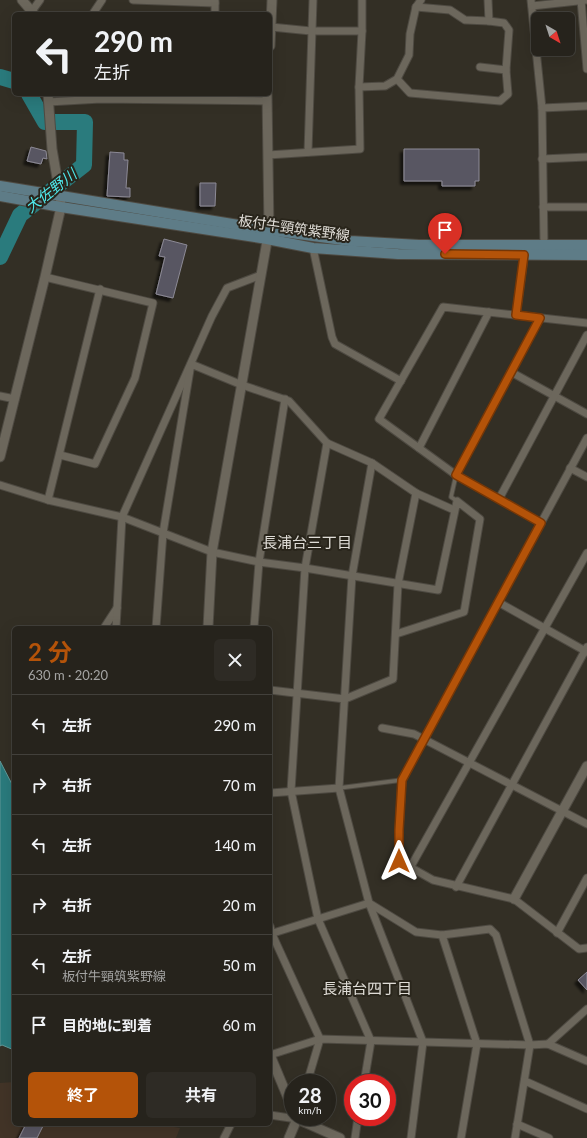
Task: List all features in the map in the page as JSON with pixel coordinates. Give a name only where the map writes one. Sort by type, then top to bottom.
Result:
[{"type":"main road","name":"板付牛頸筑紫野線","points":[[0,186],[268,234],[314,248],[398,254],[587,255]]},
{"type":"main road","name":"板付牛頸筑紫野線","points":[[0,196],[61,207],[268,234],[350,241],[419,245],[587,244]]},
{"type":"street","points":[[22,0],[32,12]]},
{"type":"street","points":[[34,12],[40,0]]},
{"type":"street","points":[[96,12],[102,0]]},
{"type":"street","points":[[133,0],[215,2]]},
{"type":"street","points":[[272,0],[272,12]]},
{"type":"street","points":[[308,152],[313,0]]},
{"type":"street","points":[[268,155],[360,149],[359,87],[362,0]]},
{"type":"street","points":[[359,87],[385,86],[397,80],[408,55],[410,34],[416,7],[421,0]]},
{"type":"street","points":[[488,0],[489,21]]},
{"type":"street","points":[[544,244],[542,108],[532,3],[583,0],[587,69]]},
{"type":"street","points":[[397,80],[410,93],[500,101],[508,94],[506,70],[509,30],[504,23],[465,20],[450,10],[416,7]]},
{"type":"street","points":[[272,27],[312,31],[362,31]]},
{"type":"street","points":[[480,67],[506,70]]},
{"type":"street","points":[[0,457],[61,207],[52,149],[48,101],[101,96],[267,98],[268,234],[212,552],[208,626]]},
{"type":"street","points":[[542,108],[587,106]]},
{"type":"street","points":[[542,160],[587,157]]},
{"type":"street","points":[[543,207],[587,207]]},
{"type":"street","points":[[516,315],[524,255],[527,244]]},
{"type":"street","points":[[314,248],[332,337],[335,344],[401,381]]},
{"type":"street","points":[[116,626],[122,517],[212,316],[227,288],[261,275]]},
{"type":"street","points":[[45,276],[153,303],[135,378],[95,464],[60,455]]},
{"type":"street","points":[[48,500],[100,289]]},
{"type":"street","points":[[541,523],[456,475],[379,419],[443,307],[587,323]]},
{"type":"street","points":[[419,448],[489,312]]},
{"type":"street","points":[[456,475],[540,318]]},
{"type":"street","points":[[499,499],[587,334]]},
{"type":"street","points":[[191,364],[242,385],[289,400],[327,443],[372,463],[416,493],[454,510]]},
{"type":"street","points":[[156,626],[163,533],[191,364]]},
{"type":"street","points":[[511,372],[587,414]]},
{"type":"street","points":[[0,396],[15,399]]},
{"type":"street","points":[[254,626],[259,562],[285,399]]},
{"type":"street","points":[[587,438],[402,780],[399,830],[399,861],[410,868],[433,880],[456,887],[514,899],[579,949],[587,948]]},
{"type":"street","points":[[327,443],[305,568],[291,792],[318,919],[371,1041],[366,1074]]},
{"type":"street","points":[[372,463],[352,576],[339,788],[369,903],[423,1042],[411,1138]]},
{"type":"street","points":[[570,468],[587,477]]},
{"type":"street","points":[[0,485],[48,500],[122,517],[212,552],[259,562],[438,590],[457,501],[480,519],[464,612],[396,634]]},
{"type":"street","points":[[272,690],[345,699],[393,679],[398,584],[416,493]]},
{"type":"street","points":[[410,868],[587,554]]},
{"type":"street","points":[[456,887],[586,650],[498,602]]},
{"type":"street","points":[[105,626],[117,608]]},
{"type":"street","points":[[382,728],[414,734],[587,824]]},
{"type":"street","points":[[514,899],[587,766]]},
{"type":"street","points":[[272,793],[339,788]]},
{"type":"street","points":[[557,933],[587,878]]},
{"type":"street","points":[[272,934],[369,903],[416,932],[442,935],[490,929],[496,935],[530,1045],[515,1138]]},
{"type":"street","points":[[442,935],[477,1044],[461,1138]]},
{"type":"street","points":[[272,936],[320,1039],[310,1074]]},
{"type":"street","points":[[548,1044],[585,1013]]},
{"type":"street","points":[[272,1054],[320,1039],[477,1044],[548,1044],[587,1061]]},
{"type":"street","points":[[272,1060],[284,1088]]},
{"type":"street","points":[[524,1081],[587,1109]]},
{"type":"street","points":[[272,1115],[284,1117]]},
{"type":"street","points":[[517,1124],[549,1138]]},
{"type":"street","points":[[224,1138],[230,1126]]},
{"type":"street","points":[[289,1138],[294,1126]]},
{"type":"street","points":[[314,1126],[340,1138]]},
{"type":"street","points":[[355,1138],[357,1126]]},
{"type":"lane","points":[[456,475],[451,497],[457,501]]},
{"type":"lane","points":[[339,788],[402,780]]},
{"type":"shaded area","points":[[12,1082],[12,1126],[168,1126],[180,1128],[176,1138],[0,1138],[0,1083]]},
{"type":"water","points":[[0,761],[12,784],[12,1049],[2,1045],[0,1046]]},
{"type":"building","points":[[31,147],[46,151],[47,159],[43,158],[41,164],[27,161]]},
{"type":"building","points":[[404,149],[479,149],[479,181],[475,181],[475,186],[442,186],[442,181],[404,181]]},
{"type":"building","points":[[110,152],[124,153],[124,160],[128,160],[126,188],[130,188],[130,197],[107,196]]},
{"type":"building","points":[[200,183],[216,183],[215,206],[200,206]]},
{"type":"building","points":[[164,239],[187,245],[173,298],[156,294],[165,257],[159,256]]},
{"type":"building","points":[[587,972],[587,990],[578,980]]},
{"type":"building","points":[[25,1126],[43,1126],[37,1138],[19,1138]]},
{"type":"waterway","name":"大佐野川","points":[[0,77],[12,80]]},
{"type":"waterway","name":"大佐野川","points":[[0,257],[20,215],[84,165],[85,122],[45,122],[30,96]]},
{"type":"district","name":"長浦台三丁目","points":[[307,543]]},
{"type":"district","name":"長浦台四丁目","points":[[367,989]]},
{"type":"route","points":[[399,861],[402,780],[541,523],[456,475],[540,318],[516,315],[524,255],[445,254]]}]
